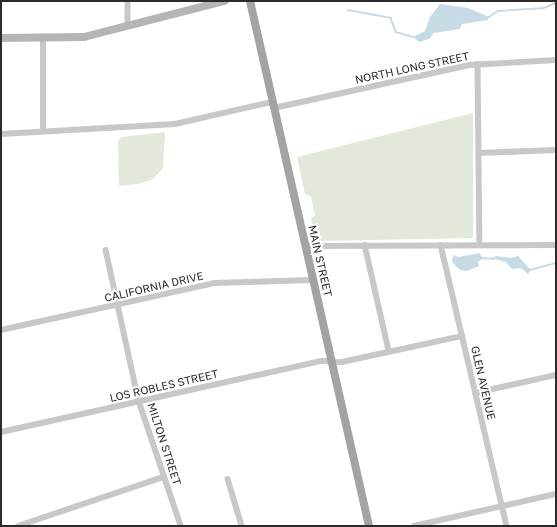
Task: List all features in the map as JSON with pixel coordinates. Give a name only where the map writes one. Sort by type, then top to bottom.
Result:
[{"type":"main road","points":[[1,38],[84,36],[224,1]]},
{"type":"main road","name":"MAIN STREET","points":[[250,1],[369,526]]},
{"type":"street","points":[[128,1],[128,25]]},
{"type":"street","points":[[43,38],[43,131]]},
{"type":"street","name":"NORTH LONG STREET","points":[[1,134],[175,124],[478,64],[556,60]]},
{"type":"street","points":[[478,64],[480,245]]},
{"type":"street","points":[[478,153],[556,150]]},
{"type":"street","points":[[365,245],[389,352]]},
{"type":"street","name":"GLEN AVENUE","points":[[441,245],[507,526]]},
{"type":"street","points":[[305,246],[556,245]]},
{"type":"street","name":"MILTON STREET","points":[[106,250],[140,402],[180,526]]},
{"type":"street","name":"CALIFORNIA DRIVE","points":[[1,330],[215,283],[313,280]]},
{"type":"street","name":"LOS ROBLES STREET","points":[[1,432],[321,361],[332,362],[389,352],[462,336]]},
{"type":"street","points":[[475,393],[556,374]]},
{"type":"street","points":[[18,526],[164,476]]},
{"type":"street","points":[[228,479],[242,526]]},
{"type":"street","points":[[414,526],[439,523],[502,506],[556,494]]},
{"type":"shaded area","points":[[473,113],[473,238],[317,241],[311,219],[315,215],[311,197],[305,194],[297,157]]},
{"type":"shaded area","points":[[165,132],[163,168],[153,179],[138,184],[119,186],[118,141],[122,137]]},
{"type":"water","points":[[440,4],[468,8],[489,17],[488,20],[462,24],[460,29],[434,33],[429,39],[419,42],[413,37],[425,31],[430,17]]},
{"type":"water","points":[[479,253],[483,258],[478,262],[479,266],[467,271],[460,270],[452,262],[453,255],[459,257]]},
{"type":"water","points":[[496,256],[511,258],[518,256],[531,270],[528,274],[521,268],[512,269],[506,262],[492,258]]},
{"type":"waterway","points":[[489,17],[498,11],[544,8],[556,3]]},
{"type":"waterway","points":[[348,10],[391,18],[396,32],[413,37]]},
{"type":"waterway","points":[[482,258],[494,259]]},
{"type":"waterway","points":[[530,270],[556,263]]}]
